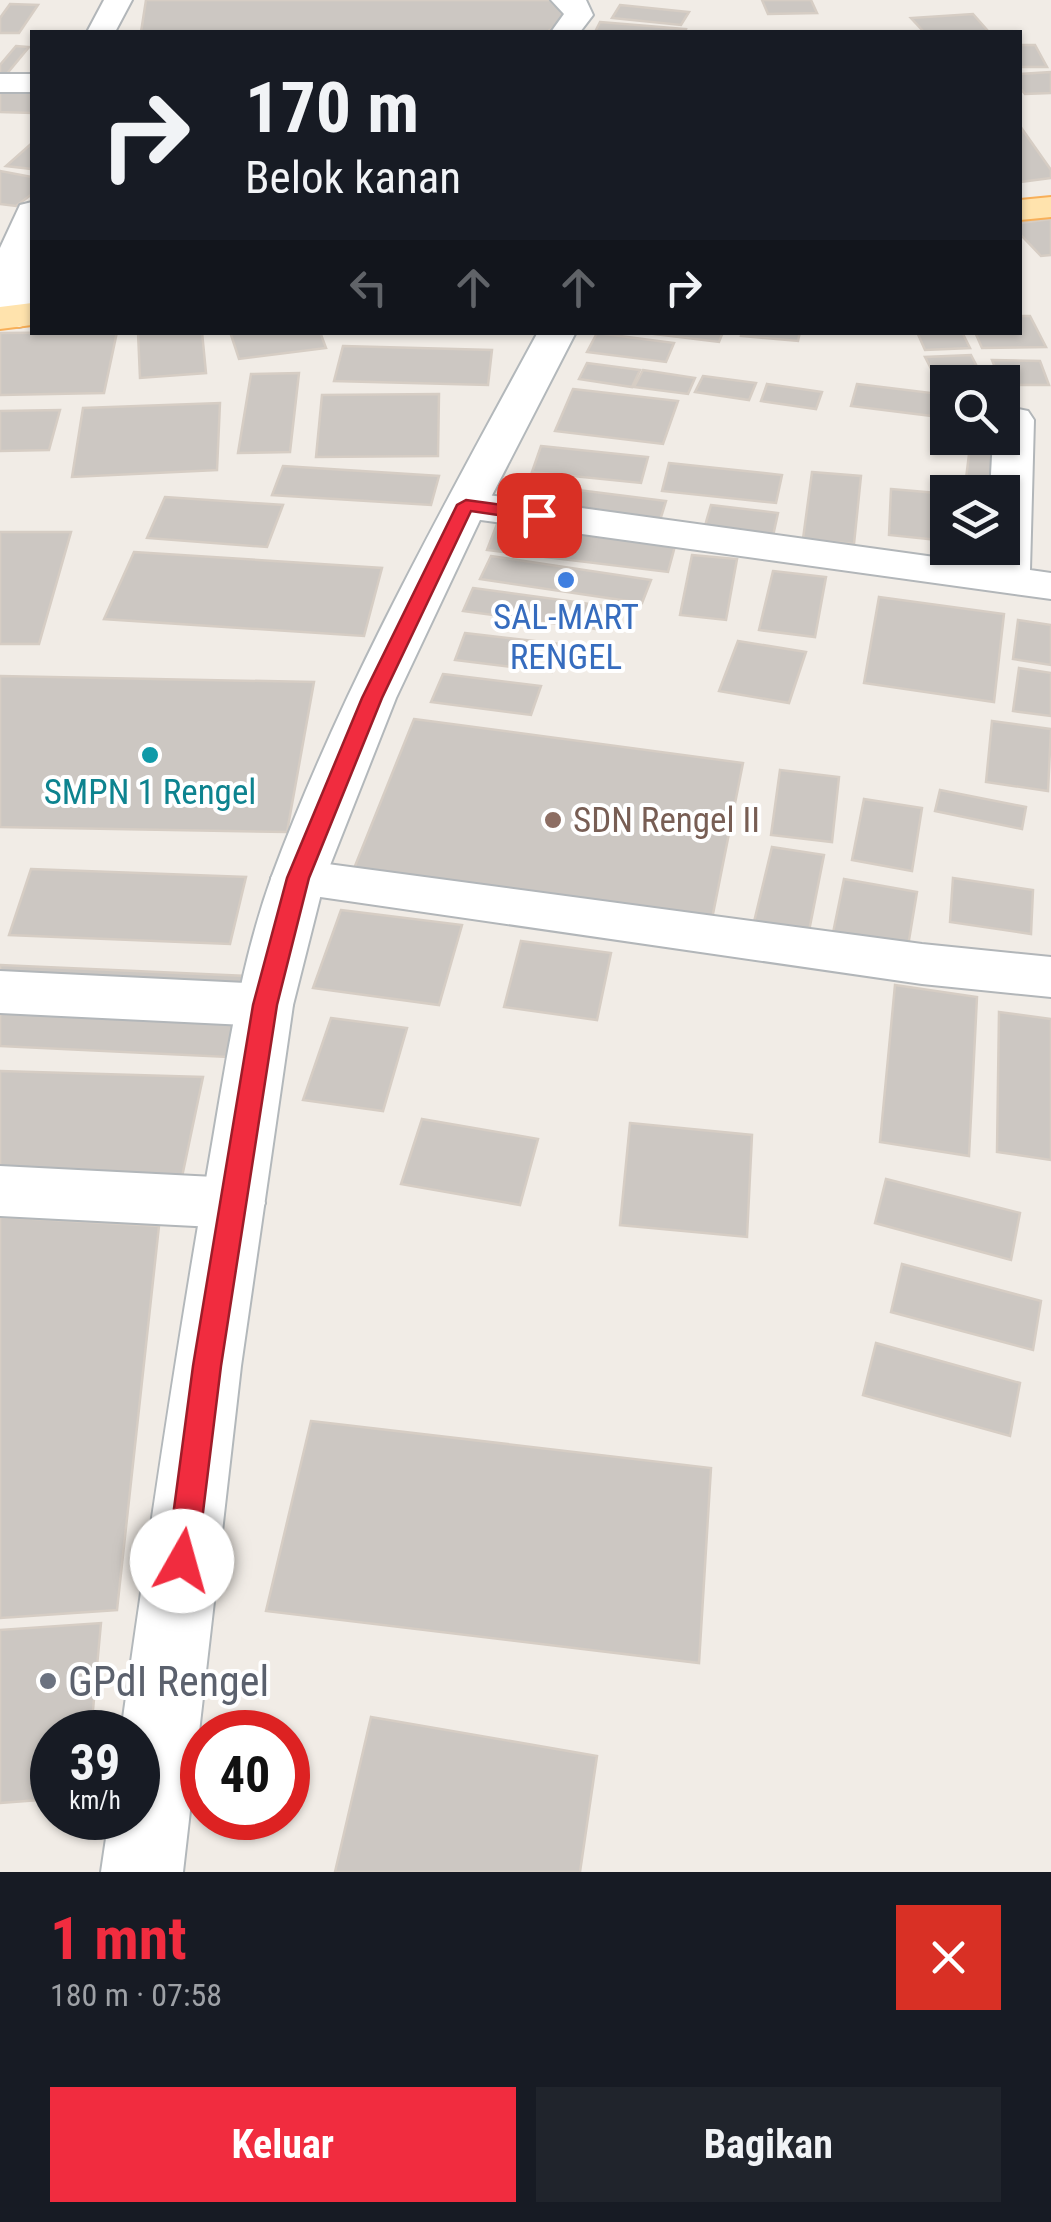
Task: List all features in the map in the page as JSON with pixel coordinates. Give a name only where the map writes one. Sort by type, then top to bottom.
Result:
[{"type":"main road","points":[[1022,210],[1051,207]]},
{"type":"street","points":[[101,30],[118,0]]},
{"type":"street","points":[[567,30],[579,15],[575,1]]},
{"type":"street","points":[[0,83],[30,83]]},
{"type":"street","points":[[17,316],[16,252],[30,217]]},
{"type":"street","points":[[142,1872],[207,1366],[265,1005],[298,878],[372,698],[466,505],[555,335]]},
{"type":"street","points":[[1006,577],[1012,455]]},
{"type":"street","points":[[466,505],[1051,586]]},
{"type":"street","points":[[298,878],[922,964],[1051,977]]},
{"type":"street","points":[[0,992],[265,1005]]},
{"type":"street","points":[[0,1191],[234,1203]]},
{"type":"building","points":[[146,0],[567,2],[561,22],[550,30],[141,30]]},
{"type":"building","points":[[762,0],[811,0],[817,13],[768,14]]},
{"type":"building","points":[[10,4],[38,5],[19,33],[0,33],[0,18]]},
{"type":"building","points":[[620,5],[689,12],[681,25],[612,18]]},
{"type":"building","points":[[973,14],[987,30],[922,30],[911,18]]},
{"type":"building","points":[[600,22],[686,29],[686,30],[596,30]]},
{"type":"building","points":[[1022,45],[1035,45],[1047,67],[1022,67]]},
{"type":"building","points":[[16,46],[29,47],[5,76],[0,76],[0,65]]},
{"type":"building","points":[[1051,72],[1051,93],[1025,94],[1022,74]]},
{"type":"building","points":[[0,91],[30,93],[30,113],[0,112]]},
{"type":"building","points":[[1022,129],[1051,170],[1051,178],[1022,182]]},
{"type":"building","points":[[30,145],[30,169],[6,166]]},
{"type":"building","points":[[0,171],[30,177],[30,196],[16,206],[0,204]]},
{"type":"building","points":[[1051,219],[1051,255],[1041,256],[1022,236],[1022,223]]},
{"type":"building","points":[[1022,316],[1030,316],[1046,347],[982,348],[976,335],[1022,335]]},
{"type":"building","points":[[0,333],[116,335],[104,393],[0,395]]},
{"type":"building","points":[[138,335],[202,335],[206,373],[140,378]]},
{"type":"building","points":[[231,335],[321,335],[326,348],[239,359]]},
{"type":"building","points":[[596,335],[674,343],[666,362],[587,352]]},
{"type":"building","points":[[662,335],[722,335],[719,342]]},
{"type":"building","points":[[741,335],[799,335],[798,341]]},
{"type":"building","points":[[918,335],[964,335],[970,348],[925,350]]},
{"type":"building","points":[[343,346],[492,350],[488,385],[334,381]]},
{"type":"building","points":[[971,355],[976,365],[930,367],[925,357]]},
{"type":"building","points":[[992,360],[1040,361],[1049,385],[1020,385],[1020,365],[994,365]]},
{"type":"building","points":[[587,363],[640,370],[632,387],[579,379]]},
{"type":"building","points":[[643,370],[695,378],[688,394],[634,387]]},
{"type":"building","points":[[299,373],[290,452],[238,453],[251,374]]},
{"type":"building","points":[[703,376],[756,383],[749,400],[695,392]]},
{"type":"building","points":[[767,384],[822,392],[816,409],[761,401]]},
{"type":"building","points":[[857,384],[930,393],[930,416],[851,406]]},
{"type":"building","points":[[573,389],[678,401],[663,444],[555,431]]},
{"type":"building","points":[[439,394],[438,456],[316,457],[322,395]]},
{"type":"building","points":[[220,403],[217,470],[72,477],[83,408]]},
{"type":"building","points":[[60,410],[49,450],[0,451],[0,411]]},
{"type":"building","points":[[541,446],[648,457],[641,483],[532,472]]},
{"type":"building","points":[[969,455],[1005,455],[1009,475],[966,475]]},
{"type":"building","points":[[669,463],[782,475],[776,503],[662,491]]},
{"type":"building","points":[[283,466],[439,476],[431,505],[272,495]]},
{"type":"building","points":[[812,472],[861,476],[854,544],[803,539]]},
{"type":"building","points":[[519,482],[563,488],[550,514],[506,507]]},
{"type":"building","points":[[891,489],[930,492],[930,539],[889,535]]},
{"type":"building","points":[[578,490],[666,501],[658,527],[568,516]]},
{"type":"building","points":[[165,497],[283,505],[267,547],[147,538]]},
{"type":"building","points":[[711,505],[778,513],[771,545],[702,536]]},
{"type":"building","points":[[497,524],[675,546],[668,572],[487,550]]},
{"type":"building","points":[[0,532],[71,532],[39,644],[0,644]]},
{"type":"building","points":[[134,552],[382,568],[364,636],[104,619]]},
{"type":"building","points":[[692,555],[737,559],[726,620],[680,615]]},
{"type":"building","name":"SAL-MART RENGEL","points":[[491,556],[651,580],[642,603],[480,579]]},
{"type":"building","points":[[773,571],[826,577],[815,637],[759,630]]},
{"type":"building","points":[[473,588],[612,607],[604,630],[463,611]]},
{"type":"building","points":[[879,597],[1004,614],[994,702],[864,683]]},
{"type":"building","points":[[1018,620],[1051,625],[1051,665],[1013,659]]},
{"type":"building","points":[[465,633],[561,644],[552,672],[455,660]]},
{"type":"building","points":[[738,641],[806,652],[789,703],[719,691]]},
{"type":"building","points":[[1019,668],[1051,673],[1051,716],[1013,711]]},
{"type":"building","points":[[443,674],[541,686],[531,715],[431,702]]},
{"type":"building","name":"SMPN 1 Rengel","points":[[0,676],[314,682],[287,832],[0,827]]},
{"type":"building","name":"SDN Rengel II","points":[[414,719],[743,763],[710,929],[351,876]]},
{"type":"building","points":[[992,721],[1051,729],[1048,791],[986,782]]},
{"type":"building","points":[[780,770],[839,777],[832,842],[771,835]]},
{"type":"building","points":[[940,790],[1026,807],[1022,829],[935,811]]},
{"type":"building","points":[[864,799],[922,808],[912,871],[852,860]]},
{"type":"building","points":[[772,847],[824,855],[809,931],[754,922]]},
{"type":"building","points":[[31,869],[246,877],[230,944],[9,935]]},
{"type":"building","points":[[953,878],[1033,890],[1031,934],[950,922]]},
{"type":"building","points":[[844,879],[917,892],[908,946],[833,933]]},
{"type":"building","points":[[341,910],[462,925],[439,1005],[313,988]]},
{"type":"building","points":[[521,941],[611,953],[597,1020],[504,1007]]},
{"type":"building","points":[[0,965],[247,976],[228,1057],[0,1046]]},
{"type":"building","points":[[895,985],[977,997],[969,1156],[880,1142]]},
{"type":"building","points":[[999,1012],[1051,1019],[1051,1160],[997,1152]]},
{"type":"building","points":[[331,1018],[407,1028],[383,1111],[303,1100]]},
{"type":"building","points":[[0,1071],[203,1077],[182,1177],[0,1172]]},
{"type":"building","points":[[422,1119],[538,1139],[520,1205],[401,1184]]},
{"type":"building","points":[[630,1123],[752,1135],[747,1237],[620,1225]]},
{"type":"building","points":[[886,1179],[1020,1213],[1011,1260],[875,1223]]},
{"type":"building","points":[[0,1217],[159,1226],[117,1610],[0,1618]]},
{"type":"building","points":[[902,1264],[1041,1301],[1033,1350],[891,1312]]},
{"type":"building","points":[[876,1343],[1020,1383],[1010,1436],[863,1395]]},
{"type":"building","points":[[311,1421],[711,1468],[699,1663],[266,1611]]},
{"type":"building","name":"GPdI Rengel","points":[[101,1623],[93,1710],[30,1710],[30,1801],[0,1803],[0,1630]]},
{"type":"building","points":[[371,1717],[597,1756],[580,1872],[335,1872]]},
{"type":"place","name":"SAL-MART RENGEL","points":[[566,580]]},
{"type":"place","name":"SMPN 1 Rengel","points":[[150,755]]},
{"type":"place","name":"SDN Rengel II","points":[[553,820]]},
{"type":"place","name":"GPdI Rengel","points":[[48,1681]]},
{"type":"route","points":[[182,1561],[207,1366],[265,1005],[298,878],[372,698],[466,505],[539,515]]}]
